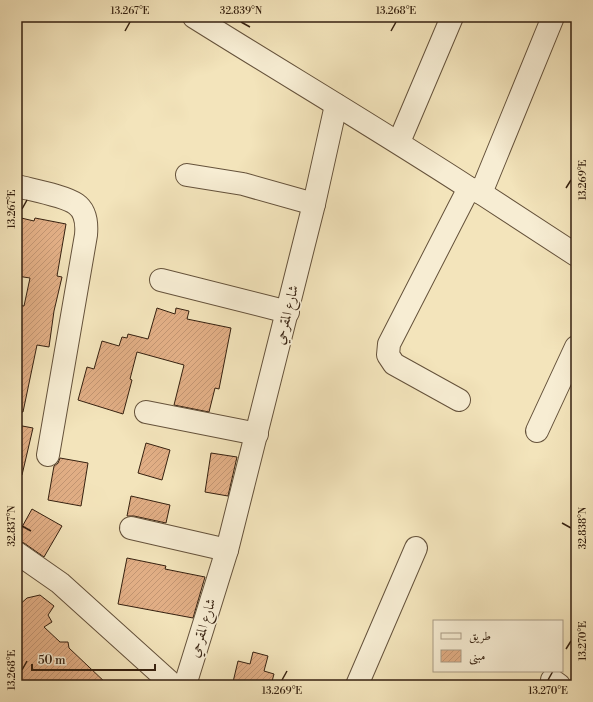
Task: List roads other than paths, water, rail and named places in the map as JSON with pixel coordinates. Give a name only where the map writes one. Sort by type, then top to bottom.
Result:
[{"type":"street","points":[[194,17],[336,106],[399,142],[576,256]]},
{"type":"street","points":[[399,142],[452,17]]},
{"type":"street","points":[[459,400],[394,364],[388,355],[389,344],[475,190],[553,17]]},
{"type":"street","name":"شارع المقرحي","points":[[185,685],[227,550],[288,312],[336,106]]},
{"type":"street","points":[[187,176],[243,184],[314,204]]},
{"type":"street","points":[[17,186],[65,199],[77,204],[83,212],[87,222],[48,455]]},
{"type":"street","points":[[161,280],[288,312]]},
{"type":"street","points":[[537,431],[576,347]]},
{"type":"street","points":[[146,412],[257,434]]},
{"type":"street","points":[[131,528],[227,550]]},
{"type":"street","points":[[357,685],[416,548]]},
{"type":"street","points":[[17,553],[60,583],[173,685]]}]
